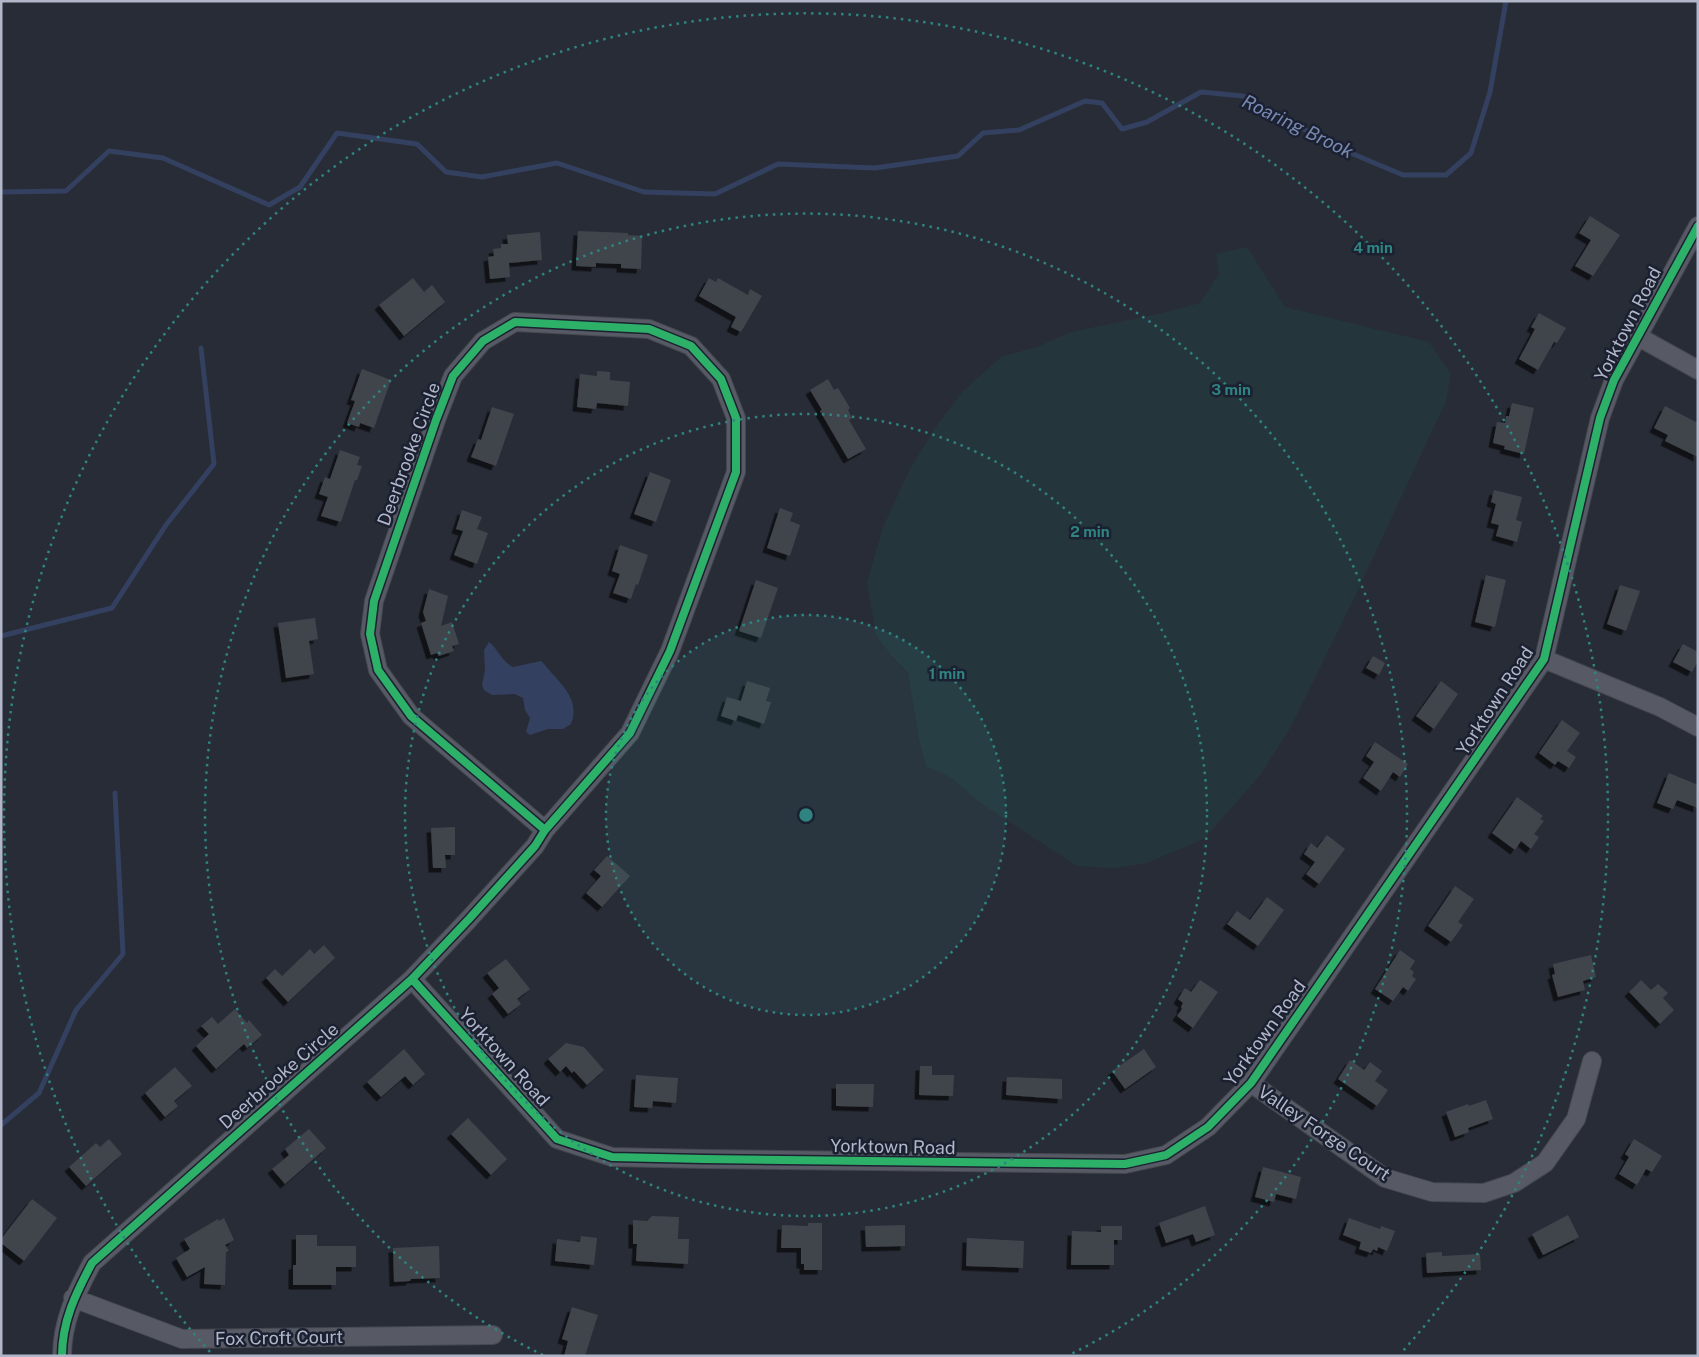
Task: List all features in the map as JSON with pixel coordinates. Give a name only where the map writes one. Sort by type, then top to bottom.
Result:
[{"type":"street","name":"Yorktown Road","points":[[412,979],[557,1139],[612,1157],[1125,1164],[1166,1155],[1208,1127],[1251,1083],[1544,659],[1600,418],[1614,380],[1698,226]]},
{"type":"street","name":"Deerbrooke Circle","points":[[62,1356],[62,1340],[73,1298],[92,1263],[412,979],[535,846],[545,830],[630,733],[670,652],[736,472],[736,418],[721,379],[691,346],[649,329],[515,322],[483,341],[453,376],[374,601],[370,634],[378,670],[411,716],[545,830]]},
{"type":"street","points":[[1637,336],[1698,370]]},
{"type":"street","points":[[1544,659],[1660,707],[1698,727]]},
{"type":"street","name":"Valley Forge Court","points":[[1251,1083],[1385,1178],[1432,1192],[1484,1193],[1514,1184],[1545,1163],[1576,1119],[1592,1061]]},
{"type":"street","name":"Fox Croft Court","points":[[73,1298],[182,1339],[493,1336]]},
{"type":"shaded area","points":[[1247,247],[1285,307],[1429,342],[1451,374],[1446,401],[1357,592],[1292,725],[1261,774],[1204,839],[1147,863],[1114,868],[1077,866],[979,802],[952,778],[926,766],[919,739],[908,672],[891,655],[876,635],[867,582],[883,527],[910,469],[937,425],[962,392],[1001,357],[1037,347],[1071,332],[1200,303],[1219,274],[1216,254]]},
{"type":"water","points":[[489,642],[506,662],[513,667],[541,661],[567,691],[571,699],[573,715],[571,724],[563,729],[548,729],[530,735],[526,732],[530,718],[525,710],[523,698],[515,694],[492,695],[484,690],[482,685],[485,670],[484,650]]},
{"type":"building","points":[[1590,216],[1620,235],[1593,276],[1575,266],[1591,240],[1579,233]]},
{"type":"building","points":[[578,231],[628,233],[628,235],[642,236],[641,269],[621,268],[621,264],[596,263],[596,267],[576,266]]},
{"type":"building","points":[[540,232],[542,260],[509,263],[510,277],[490,279],[488,257],[494,256],[493,249],[501,248],[501,244],[508,244],[507,235]]},
{"type":"building","points":[[413,278],[424,292],[432,285],[445,302],[404,336],[379,305]]},
{"type":"building","points":[[709,278],[716,282],[718,278],[748,295],[750,289],[762,296],[741,332],[731,327],[736,317],[699,296]]},
{"type":"building","points":[[1539,313],[1566,328],[1557,343],[1554,342],[1538,370],[1519,359],[1535,329],[1531,327]]},
{"type":"building","points":[[362,369],[391,380],[374,428],[360,423],[359,427],[347,423],[355,401],[351,400]]},
{"type":"building","points":[[597,371],[610,372],[610,380],[630,382],[628,406],[597,403],[596,409],[577,407],[580,374],[597,376]]},
{"type":"building","points":[[828,379],[834,390],[838,388],[850,408],[848,410],[852,418],[849,420],[866,449],[848,459],[810,390]]},
{"type":"building","points":[[1512,403],[1534,408],[1524,454],[1504,449],[1505,446],[1493,443],[1497,422],[1505,423]]},
{"type":"building","points":[[1665,406],[1698,423],[1698,457],[1665,441],[1668,435],[1654,428]]},
{"type":"building","points":[[492,407],[514,414],[496,466],[471,457],[478,439],[481,440]]},
{"type":"building","points":[[340,450],[360,457],[357,465],[362,466],[357,480],[355,480],[341,522],[321,516],[328,497],[319,494],[325,477],[330,479]]},
{"type":"building","points":[[650,472],[671,480],[656,522],[634,514]]},
{"type":"building","points":[[1494,490],[1522,497],[1516,520],[1522,522],[1517,542],[1496,536],[1499,525],[1491,523],[1496,504],[1491,502]]},
{"type":"building","points":[[780,508],[793,513],[790,521],[800,525],[790,556],[767,548]]},
{"type":"building","points":[[462,510],[482,517],[477,529],[488,533],[477,564],[454,555],[463,531],[456,529]]},
{"type":"building","points":[[620,545],[648,555],[631,599],[613,593],[620,574],[612,571]]},
{"type":"building","points":[[1486,575],[1506,580],[1495,627],[1475,622]]},
{"type":"building","points":[[756,580],[778,588],[761,638],[739,631]]},
{"type":"building","points":[[1620,585],[1640,591],[1626,631],[1607,624]]},
{"type":"building","points":[[429,589],[448,596],[441,626],[452,622],[459,644],[452,646],[454,651],[439,656],[437,653],[431,655],[421,623],[426,621],[423,612]]},
{"type":"building","points":[[315,618],[318,639],[309,641],[314,674],[286,678],[278,623]]},
{"type":"building","points":[[1683,644],[1698,652],[1698,661],[1692,672],[1673,662]]},
{"type":"building","points":[[1373,656],[1385,663],[1379,675],[1366,668]]},
{"type":"building","points":[[747,681],[770,688],[766,701],[771,702],[764,724],[738,715],[736,721],[721,716],[727,697],[741,701]]},
{"type":"building","points":[[1441,681],[1458,694],[1434,729],[1416,716]]},
{"type":"building","points":[[1562,720],[1580,733],[1567,751],[1576,757],[1569,768],[1558,761],[1555,765],[1539,753]]},
{"type":"building","points":[[1375,742],[1408,764],[1400,777],[1393,772],[1381,791],[1363,778],[1374,762],[1366,756]]},
{"type":"building","points":[[1669,773],[1698,785],[1698,808],[1677,800],[1673,809],[1657,803]]},
{"type":"building","points":[[1517,797],[1543,816],[1540,819],[1544,821],[1534,834],[1539,837],[1531,849],[1521,841],[1515,850],[1492,833]]},
{"type":"building","points":[[455,827],[455,855],[445,855],[446,868],[433,868],[431,828]]},
{"type":"building","points":[[1327,835],[1345,849],[1319,884],[1306,874],[1315,862],[1304,854],[1311,843],[1317,848]]},
{"type":"building","points":[[607,856],[630,876],[602,907],[586,893],[601,876],[594,870]]},
{"type":"building","points":[[1455,886],[1474,899],[1458,922],[1463,925],[1451,942],[1428,926]]},
{"type":"building","points":[[1267,897],[1284,910],[1258,946],[1227,924],[1237,911],[1250,920]]},
{"type":"building","points":[[324,945],[335,958],[288,1002],[266,978],[275,969],[282,976],[310,949],[314,954]]},
{"type":"building","points":[[1400,950],[1415,961],[1410,969],[1414,972],[1412,976],[1416,979],[1408,991],[1403,987],[1393,1001],[1375,989]]},
{"type":"building","points":[[1591,955],[1596,977],[1583,981],[1585,990],[1558,997],[1552,975],[1555,974],[1553,964]]},
{"type":"building","points":[[506,959],[530,989],[517,999],[521,1004],[508,1014],[492,994],[499,988],[487,973]]},
{"type":"building","points":[[1200,980],[1218,992],[1193,1028],[1177,1016],[1182,1009],[1183,1003],[1178,999],[1185,988],[1191,992]]},
{"type":"building","points":[[1641,980],[1651,990],[1658,984],[1668,993],[1663,998],[1674,1010],[1660,1024],[1629,992]]},
{"type":"building","points":[[235,1009],[247,1023],[249,1020],[262,1035],[247,1048],[244,1044],[216,1069],[196,1046],[209,1034],[201,1026],[212,1017],[218,1024]]},
{"type":"building","points":[[566,1043],[584,1047],[604,1070],[587,1085],[574,1071],[572,1073],[566,1066],[560,1072],[548,1059]]},
{"type":"building","points":[[404,1049],[425,1074],[413,1085],[405,1076],[381,1097],[367,1082]]},
{"type":"building","points":[[1144,1049],[1156,1067],[1125,1089],[1112,1071]]},
{"type":"building","points":[[1350,1060],[1364,1070],[1370,1062],[1382,1071],[1375,1081],[1388,1090],[1377,1106],[1338,1079]]},
{"type":"building","points":[[920,1066],[932,1066],[932,1075],[954,1075],[953,1096],[919,1095]]},
{"type":"building","points":[[175,1067],[192,1086],[174,1101],[178,1106],[165,1117],[145,1093]]},
{"type":"building","points":[[636,1075],[678,1078],[676,1103],[653,1101],[652,1108],[634,1107]]},
{"type":"building","points":[[1007,1077],[1062,1079],[1062,1099],[1006,1095]]},
{"type":"building","points":[[836,1084],[874,1084],[873,1107],[836,1106]]},
{"type":"building","points":[[1486,1100],[1493,1119],[1468,1128],[1469,1132],[1455,1137],[1446,1112]]},
{"type":"building","points":[[468,1118],[507,1159],[491,1175],[451,1134]]},
{"type":"building","points":[[309,1129],[326,1148],[285,1184],[272,1169],[289,1155],[285,1149]]},
{"type":"building","points":[[109,1139],[122,1154],[86,1186],[69,1167],[96,1143],[100,1147]]},
{"type":"building","points":[[1634,1139],[1662,1156],[1652,1172],[1646,1169],[1637,1185],[1619,1174],[1629,1157],[1625,1154]]},
{"type":"building","points":[[1263,1167],[1301,1177],[1296,1199],[1276,1194],[1274,1202],[1255,1197]]},
{"type":"building","points":[[32,1199],[57,1218],[24,1261],[1,1243],[1,1239]]},
{"type":"building","points":[[1205,1206],[1215,1235],[1196,1242],[1193,1234],[1166,1243],[1159,1223]]},
{"type":"building","points":[[1568,1215],[1579,1237],[1543,1255],[1532,1234]]},
{"type":"building","points":[[652,1216],[679,1217],[678,1239],[689,1239],[688,1264],[636,1261],[637,1244],[633,1244],[633,1220],[647,1221]]},
{"type":"building","points":[[224,1218],[234,1240],[225,1245],[229,1251],[226,1252],[225,1285],[204,1284],[205,1267],[187,1277],[176,1258],[190,1249],[184,1239],[218,1219],[219,1221]]},
{"type":"building","points":[[1349,1218],[1380,1229],[1381,1226],[1395,1231],[1387,1251],[1378,1247],[1377,1251],[1373,1249],[1371,1253],[1359,1249],[1361,1242],[1343,1235]]},
{"type":"building","points":[[808,1223],[822,1223],[822,1270],[804,1270],[804,1264],[801,1264],[801,1248],[781,1248],[782,1225],[808,1226]]},
{"type":"building","points":[[905,1225],[905,1246],[866,1247],[865,1226]]},
{"type":"building","points":[[1101,1226],[1122,1226],[1122,1240],[1114,1240],[1114,1265],[1071,1265],[1072,1231],[1101,1232]]},
{"type":"building","points":[[296,1235],[317,1235],[317,1246],[356,1246],[356,1267],[336,1267],[336,1285],[293,1285],[293,1265],[296,1265]]},
{"type":"building","points":[[581,1236],[597,1238],[594,1265],[555,1261],[557,1239],[580,1242]]},
{"type":"building","points":[[967,1238],[1024,1241],[1023,1268],[966,1266]]},
{"type":"building","points":[[439,1246],[440,1278],[411,1279],[410,1281],[394,1282],[393,1248]]},
{"type":"building","points":[[1442,1252],[1442,1256],[1480,1254],[1481,1270],[1427,1273],[1426,1253]]},
{"type":"building","points":[[572,1307],[598,1315],[585,1356],[564,1356],[568,1341],[562,1339]]},
{"type":"waterway","name":"Roaring Brook","points":[[1,192],[66,191],[109,151],[163,158],[269,205],[300,187],[337,133],[417,144],[446,172],[482,177],[557,163],[644,192],[715,194],[778,164],[875,168],[958,156],[983,133],[1019,130],[1085,101],[1102,103],[1122,129],[1147,122],[1201,92],[1243,96],[1339,148],[1403,175],[1446,175],[1471,153],[1490,92],[1506,1]]},
{"type":"waterway","points":[[1,636],[112,608],[166,525],[214,464],[201,348]]},
{"type":"waterway","points":[[1,1125],[39,1093],[76,1010],[123,954],[115,793]]},
{"type":"cycle path","points":[[412,979],[557,1139],[612,1157],[1125,1164],[1166,1155],[1208,1127],[1251,1083],[1544,659],[1600,418],[1614,380],[1698,226]]},
{"type":"cycle path","points":[[62,1356],[67,1319],[75,1296],[92,1263],[412,979],[535,846],[545,830],[630,733],[670,651],[736,472],[736,418],[721,379],[691,346],[649,329],[515,322],[483,341],[453,376],[374,601],[370,634],[378,670],[411,716],[545,830]]}]
